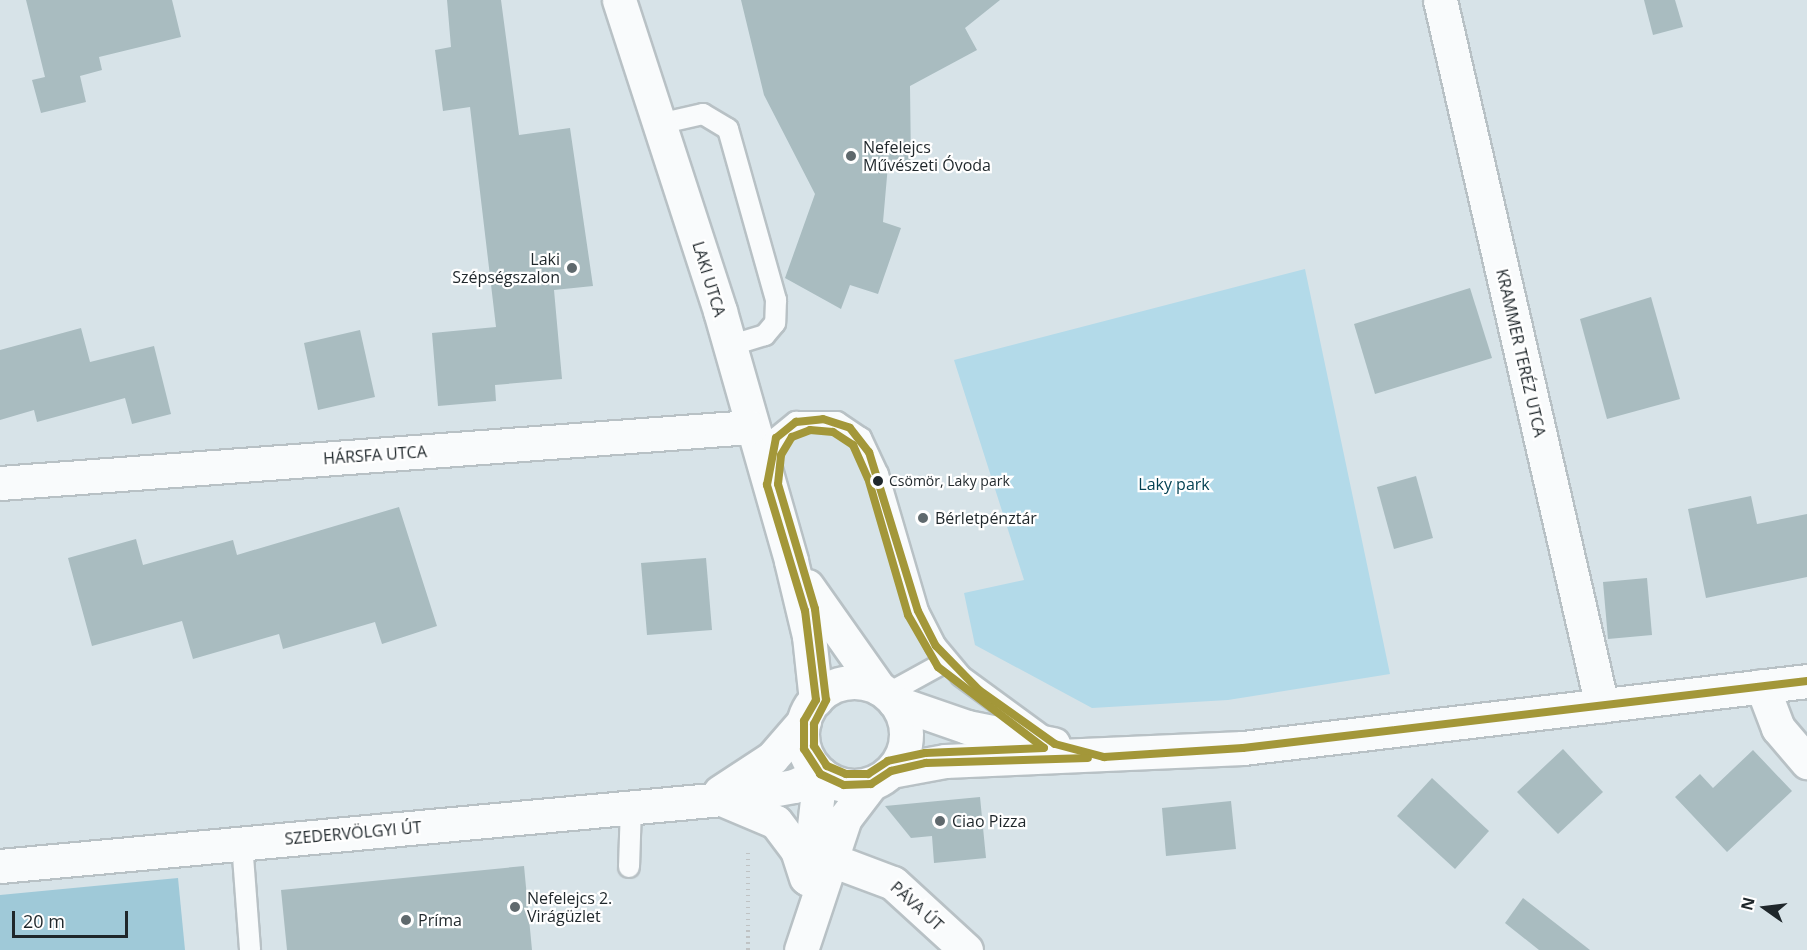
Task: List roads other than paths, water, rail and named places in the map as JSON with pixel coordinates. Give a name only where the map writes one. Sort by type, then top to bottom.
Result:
[{"type":"street","name":"LAKI UTCA","points":[[619,0],[728,346],[791,561],[810,636],[810,710]]},
{"type":"street","name":"KRAMMER TERÉZ UTCA","points":[[1440,0],[1602,706]]},
{"type":"street","name":"HÁRSFA UTCA","points":[[0,483],[750,427]]},
{"type":"street","name":"LAKI UTCA","points":[[791,561],[887,695]]},
{"type":"street","points":[[1104,757],[1055,744],[967,727],[887,695],[841,684],[810,710],[804,750],[820,774],[844,785],[945,761],[1104,757],[1243,748],[1807,681]]},
{"type":"street","points":[[1762,686],[1778,728],[1807,762]]},
{"type":"street","points":[[801,950],[829,859],[845,818],[900,760],[906,730],[887,695]]},
{"type":"street","name":"SZEDERVÖLGYI ÚT","points":[[714,800],[772,758],[810,710]]},
{"type":"street","points":[[801,950],[820,774]]},
{"type":"street","name":"SZEDERVÖLGYI ÚT","points":[[0,866],[714,800],[794,786],[820,774]]},
{"type":"street","name":"SZEDERVÖLGYI ÚT","points":[[714,800],[763,814],[784,830],[807,883]]},
{"type":"street","name":"PÁVA ÚT","points":[[829,859],[893,882],[966,950]]},
{"type":"lane","points":[[659,124],[703,114],[728,129],[776,300],[775,323],[765,335],[728,346]]},
{"type":"lane","points":[[767,485],[776,438],[796,422],[837,422],[861,438],[878,474],[918,611],[947,661],[1055,744]]},
{"type":"lane","points":[[887,695],[947,661]]},
{"type":"lane","points":[[629,867],[631,808]]},
{"type":"lane","points":[[242,843],[250,950]]},
{"type":"place","name":"Nefelejcs Művészeti Óvoda","points":[[851,156]]},
{"type":"place","name":"Laki Szépségszalon","points":[[572,268]]},
{"type":"place","name":"Csömör, Laky park","points":[[878,481]]},
{"type":"place","name":"Bérletpénztár","points":[[923,518]]},
{"type":"place","name":"Ciao Pizza","points":[[940,821]]},
{"type":"place","name":"Nefelejcs 2. Virágüzlet","points":[[515,907]]},
{"type":"place","name":"Príma","points":[[406,920]]},
{"type":"park label","name":"Laky park","points":[[1174,484]]}]
